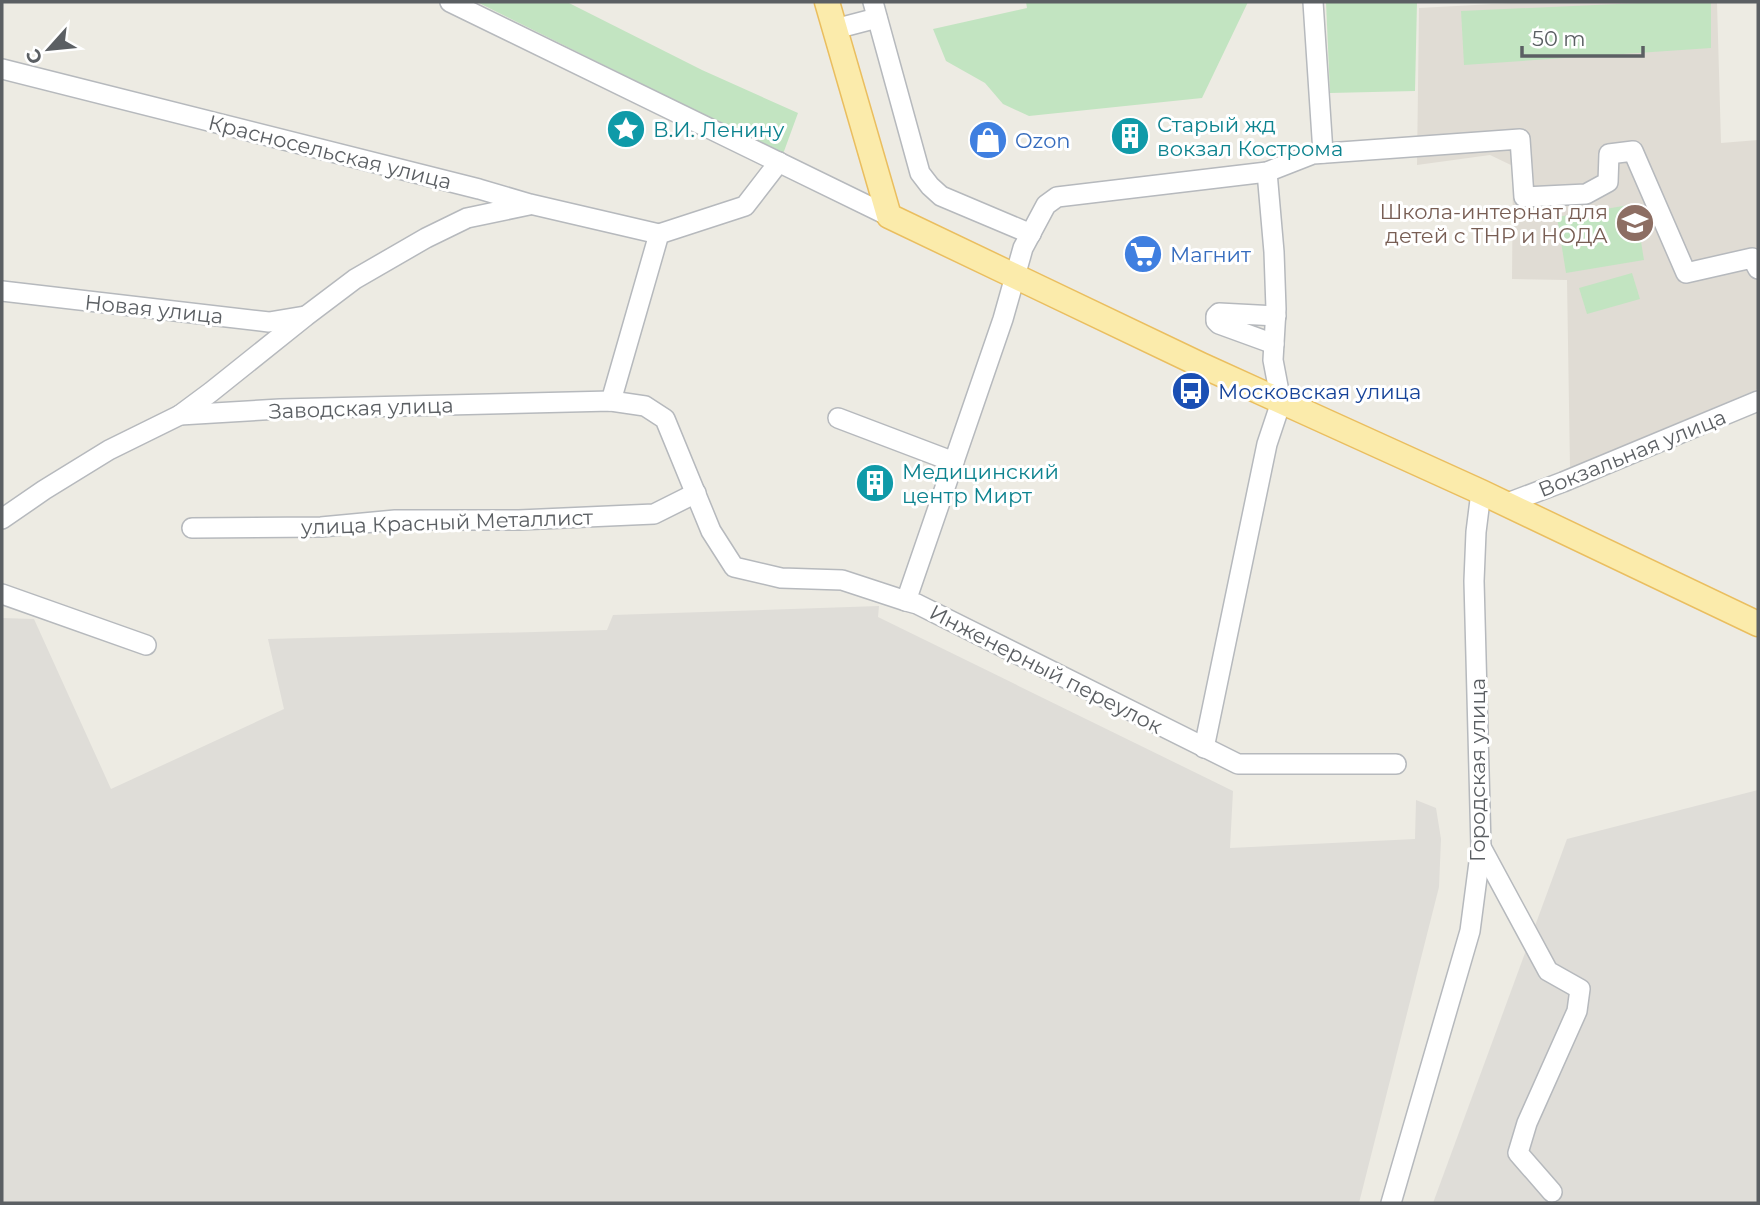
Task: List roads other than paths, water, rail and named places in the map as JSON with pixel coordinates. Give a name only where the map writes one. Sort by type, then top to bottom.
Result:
[{"type":"main road","points":[[827,2],[889,216],[1758,624]]},
{"type":"street","points":[[450,2],[889,216]]},
{"type":"street","points":[[1313,2],[1323,153]]},
{"type":"street","points":[[835,29],[875,10],[920,173],[941,196],[1031,233]]},
{"type":"street","name":"Красносельская улица","points":[[2,69],[530,204],[659,234]]},
{"type":"street","name":"Инженерный переулок","points":[[1396,764],[1238,764],[917,604],[906,601],[1003,319],[1023,248],[1046,205],[1057,197],[1267,172],[1313,154],[1520,138],[1524,197],[1586,194],[1608,182],[1609,154],[1633,151],[1686,273],[1752,258],[1758,269]]},
{"type":"street","points":[[611,401],[659,234],[745,206],[779,162]]},
{"type":"street","points":[[1204,748],[1267,443],[1281,402],[1273,360],[1276,316],[1274,252],[1267,172]]},
{"type":"street","points":[[180,415],[355,279],[467,218],[530,204]]},
{"type":"street","name":"Новая улица","points":[[2,291],[269,321],[306,316]]},
{"type":"street","points":[[1274,344],[1219,324],[1216,316],[1219,313],[1276,316]]},
{"type":"street","name":"Заводская улица","points":[[2,519],[109,450],[180,415],[611,401],[645,406],[665,419],[711,531],[734,566],[781,578],[842,580],[906,601]]},
{"type":"street","name":"Вокзальная улица","points":[[1505,504],[1758,401]]},
{"type":"street","points":[[838,418],[954,462]]},
{"type":"street","name":"Городская улица","points":[[1391,1203],[1470,931],[1481,847],[1474,581],[1481,492]]},
{"type":"street","name":"улица Красный Металлист","points":[[192,528],[321,527],[395,520],[519,520],[654,514],[696,493]]},
{"type":"street","points":[[2,594],[146,645]]},
{"type":"street","points":[[1481,847],[1548,971],[1580,989],[1577,1011],[1527,1123],[1518,1153],[1552,1192]]},
{"type":"place","name":"В.И. Ленину","points":[[626,129]]},
{"type":"place","name":"Старый жд вокзал Кострома","points":[[1130,136]]},
{"type":"place","name":"Ozon","points":[[988,140]]},
{"type":"place","name":"Школа-интернат для детей с ТНР и НОДА","points":[[1635,223]]},
{"type":"place","name":"Магнит","points":[[1143,254]]},
{"type":"place","name":"Московская улица","points":[[1191,391]]},
{"type":"place","name":"Медицинский центр Мирт","points":[[875,483]]}]
